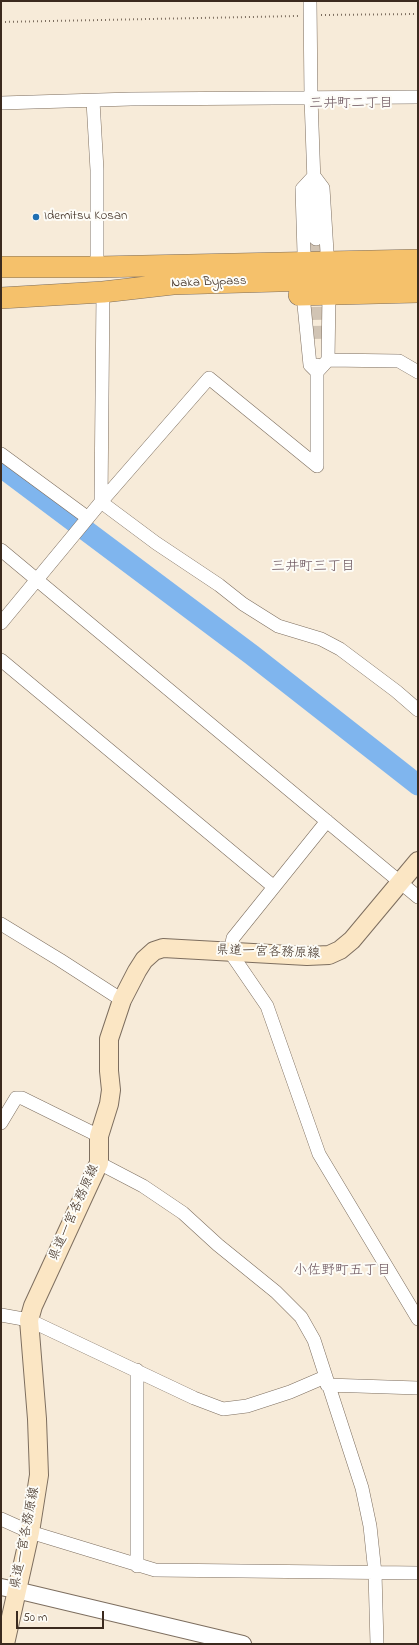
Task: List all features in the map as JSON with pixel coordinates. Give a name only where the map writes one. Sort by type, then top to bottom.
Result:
[{"type":"highway","points":[[119,267],[156,253],[316,248],[418,248]]},
{"type":"highway","name":"Naka Bypass","points":[[1,267],[119,267],[418,260]]},
{"type":"highway","name":"Naka Bypass","points":[[1,298],[103,292],[173,284],[418,277]]},
{"type":"highway","points":[[173,284],[192,297],[418,292]]},
{"type":"main road","name":"県道一宮各務原線","points":[[4,1644],[8,1589],[21,1574],[30,1532],[38,1475],[37,1419],[29,1320],[33,1306],[99,1163],[99,1136],[110,1097],[109,1039],[122,1000],[144,960],[154,951],[163,948],[307,956],[329,955],[340,950],[352,940],[418,861]]},
{"type":"street","points":[[310,1],[311,98],[316,248]]},
{"type":"street","points":[[1,103],[191,98],[418,97]]},
{"type":"street","points":[[93,101],[96,170],[97,267]]},
{"type":"street","points":[[314,176],[302,189],[316,248]]},
{"type":"street","points":[[314,176],[323,188],[316,248]]},
{"type":"street","points":[[101,502],[103,292]]},
{"type":"street","points":[[317,372],[328,360],[329,294]]},
{"type":"street","points":[[303,295],[310,365],[317,372]]},
{"type":"street","points":[[1,623],[101,502],[209,378],[317,466],[317,341]]},
{"type":"street","points":[[328,360],[400,361],[418,372]]},
{"type":"street","points":[[1,454],[83,524]]},
{"type":"street","points":[[101,502],[219,585],[243,604],[278,626],[321,639],[340,649],[396,691],[418,710]]},
{"type":"street","points":[[1,550],[418,897]]},
{"type":"street","points":[[1,660],[274,887]]},
{"type":"street","points":[[327,821],[233,938],[230,952],[267,1006],[319,1154],[418,1319]]},
{"type":"street","points":[[1,924],[122,1000]]},
{"type":"street","points":[[1,1123],[16,1098],[22,1098],[99,1136]]},
{"type":"street","points":[[99,1163],[143,1186],[183,1213],[218,1245],[276,1292],[302,1317],[314,1340],[326,1381],[362,1488],[370,1526],[375,1573],[377,1644]]},
{"type":"street","points":[[1,1315],[29,1320],[194,1398],[223,1409],[247,1406],[326,1381],[418,1388]]},
{"type":"street","points":[[137,1370],[137,1566]]},
{"type":"street","points":[[1,1519],[30,1532],[137,1566],[155,1570],[418,1573]]},
{"type":"street","points":[[8,1589],[243,1644]]},
{"type":"path","points":[[1,22],[418,14]]},
{"type":"waterway","points":[[1,467],[252,655],[418,785]]},
{"type":"tunnel","points":[[316,239],[316,269]]},
{"type":"tunnel","points":[[316,288],[317,341]]},
{"type":"place","name":"Idemitsu Kosan","points":[[36,217]]},
{"type":"district","name":"三井町二丁目","points":[[351,105]]},
{"type":"district","name":"三井町三丁目","points":[[313,568]]},
{"type":"district","name":"小佐野町五丁目","points":[[342,1272]]}]
